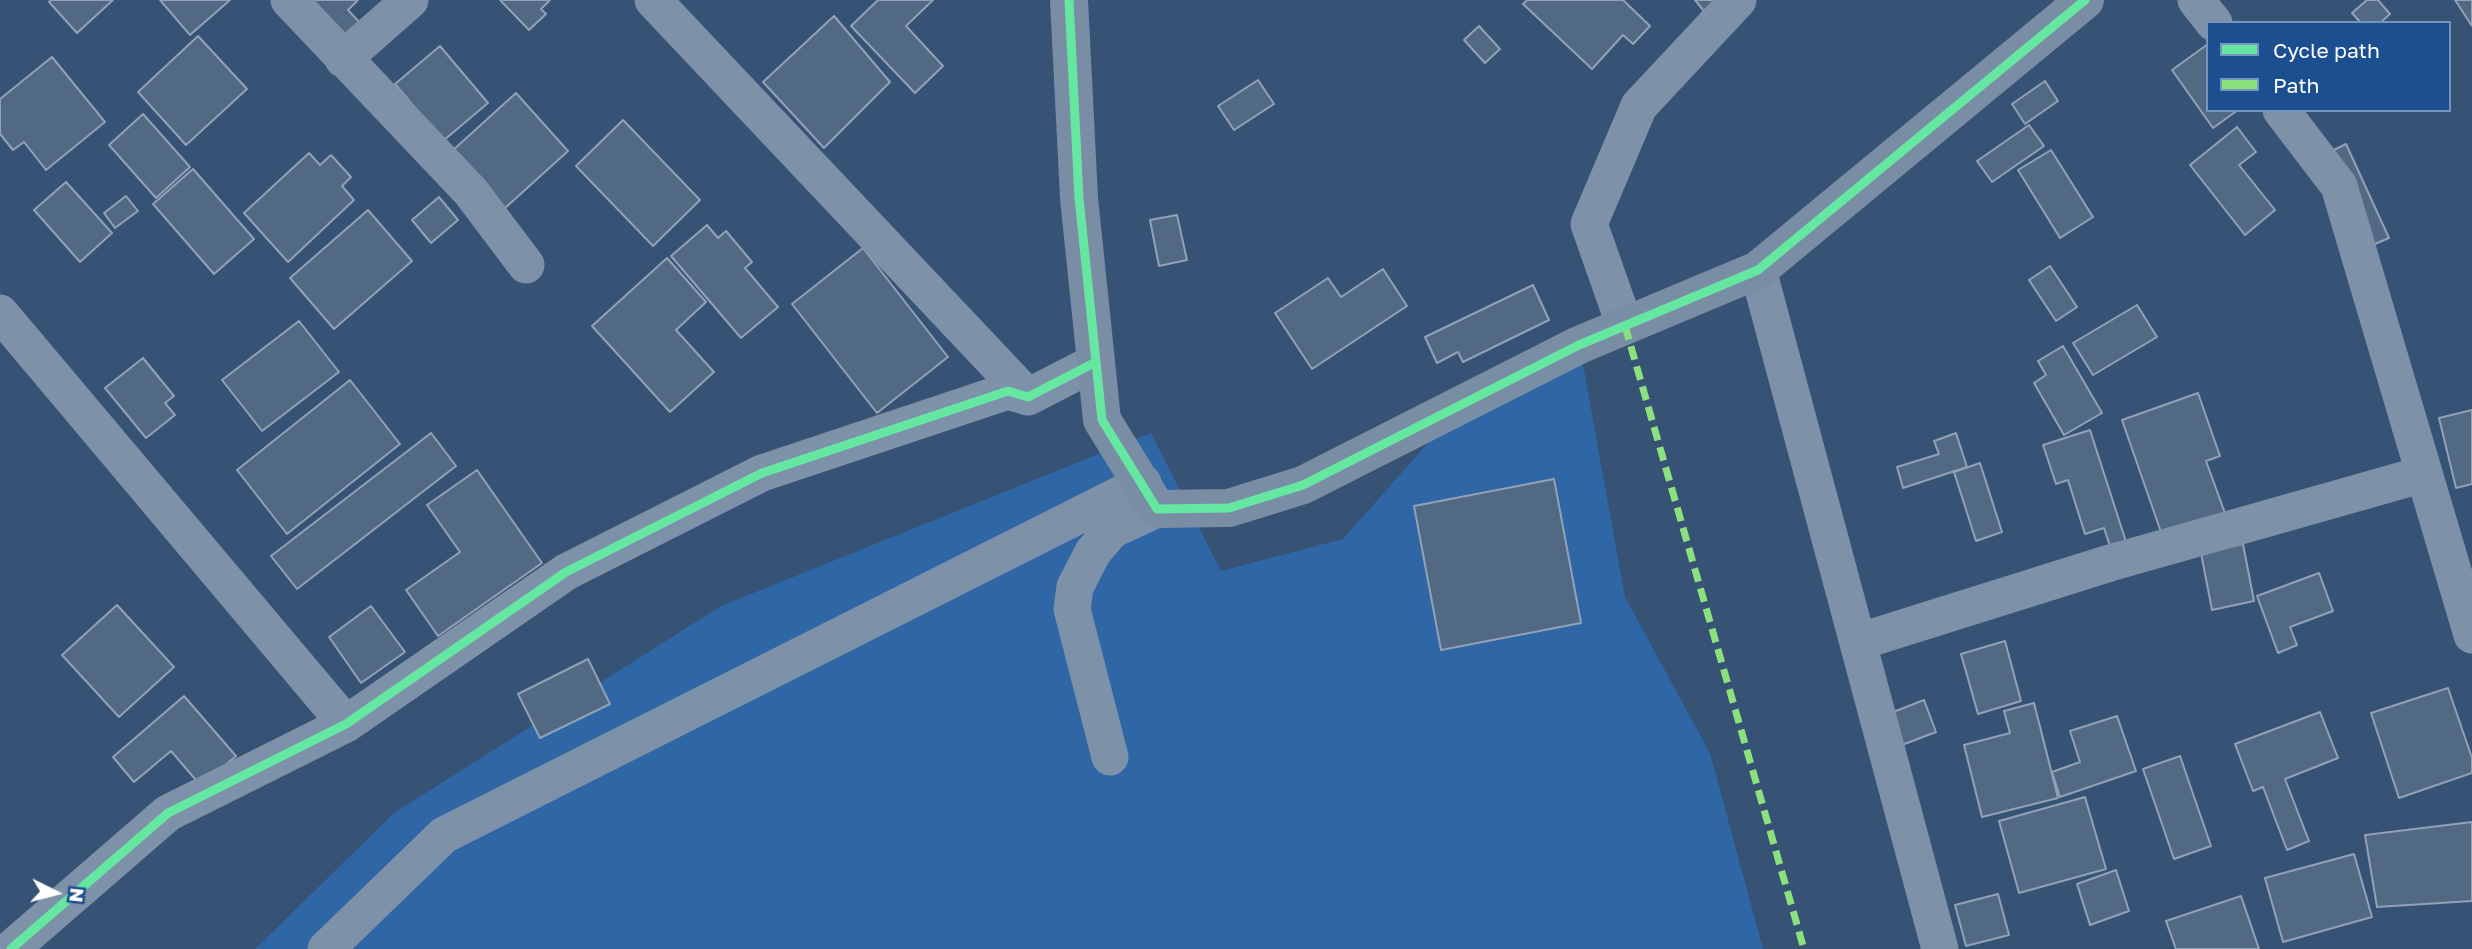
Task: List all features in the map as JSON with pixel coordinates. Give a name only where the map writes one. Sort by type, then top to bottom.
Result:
[{"type":"street","points":[[289,0],[471,192],[526,265]]},
{"type":"street","points":[[343,59],[410,0]]},
{"type":"street","points":[[653,0],[1028,397]]},
{"type":"street","points":[[1069,0],[1079,198],[1102,420],[1150,496]]},
{"type":"street","points":[[1625,326],[1590,224],[1639,106],[1738,0]]},
{"type":"street","points":[[326,949],[444,835],[1150,496],[1229,508],[1303,485],[1579,345],[1758,271],[2085,0]]},
{"type":"street","points":[[2196,0],[2212,21]]},
{"type":"street","points":[[2283,112],[2339,186],[2472,635]]},
{"type":"street","points":[[1758,271],[1940,949]]},
{"type":"street","points":[[0,313],[346,724]]},
{"type":"street","points":[[11,949],[168,813],[346,724],[566,572],[762,473],[1008,391],[1028,397],[1096,362]]},
{"type":"street","points":[[1858,642],[2110,563],[2424,474]]},
{"type":"street","points":[[1110,757],[1072,609],[1075,587],[1093,552],[1112,530],[1150,496]]},
{"type":"shaded area","points":[[1580,348],[1625,597],[1710,753],[1763,949],[255,949],[394,813],[721,606],[1151,433],[1221,571],[1343,539],[1458,409]]},
{"type":"building","points":[[113,0],[77,33],[49,2]]},
{"type":"building","points":[[160,0],[230,0],[190,35]]},
{"type":"building","points":[[306,0],[358,0],[348,10],[361,24],[344,40]]},
{"type":"building","points":[[500,0],[550,0],[541,9],[546,14],[529,30]]},
{"type":"building","points":[[878,0],[933,0],[906,26],[943,66],[915,93],[851,26]]},
{"type":"building","points":[[1527,0],[1623,0],[1650,26],[1633,44],[1623,35],[1592,69],[1523,4]]},
{"type":"building","points":[[1695,0],[1736,0],[1712,21]]},
{"type":"building","points":[[2367,0],[2378,0],[2390,14],[2382,21],[2359,21],[2352,13]]},
{"type":"building","points":[[2455,0],[2472,0],[2472,26]]},
{"type":"building","points":[[834,16],[890,82],[824,148],[763,82]]},
{"type":"building","points":[[1479,26],[1500,49],[1485,63],[1464,40]]},
{"type":"building","points":[[198,36],[247,89],[186,145],[138,92]]},
{"type":"building","points":[[2206,45],[2206,112],[2235,112],[2213,128],[2172,70]]},
{"type":"building","points":[[440,46],[488,103],[443,141],[395,84]]},
{"type":"building","points":[[52,57],[105,122],[46,170],[24,142],[13,150],[0,134],[0,99]]},
{"type":"building","points":[[1258,80],[1274,104],[1234,130],[1218,106]]},
{"type":"building","points":[[2045,81],[2058,101],[2025,124],[2012,104]]},
{"type":"building","points":[[516,93],[568,151],[504,209],[452,151]]},
{"type":"building","points":[[143,114],[190,167],[156,198],[109,145]]},
{"type":"building","points":[[623,120],[700,200],[653,246],[576,166]]},
{"type":"building","points":[[2029,125],[2044,146],[1992,182],[1977,161]]},
{"type":"building","points":[[2237,127],[2256,152],[2239,165],[2275,210],[2245,235],[2190,165]]},
{"type":"building","points":[[2346,144],[2389,238],[2368,247],[2326,154]]},
{"type":"building","points":[[2051,150],[2093,217],[2060,238],[2018,170]]},
{"type":"building","points":[[309,153],[320,165],[331,155],[351,177],[342,186],[354,200],[288,262],[244,213]]},
{"type":"building","points":[[193,169],[254,239],[214,274],[153,204]]},
{"type":"building","points":[[66,182],[112,233],[80,262],[34,210]]},
{"type":"building","points":[[126,196],[138,211],[115,228],[104,213]]},
{"type":"building","points":[[439,197],[458,220],[431,243],[412,220]]},
{"type":"building","points":[[368,210],[412,261],[334,329],[290,278]]},
{"type":"building","points":[[1177,215],[1187,260],[1159,266],[1150,220]]},
{"type":"building","points":[[707,225],[718,238],[726,231],[752,262],[745,268],[778,307],[741,338],[671,256]]},
{"type":"building","points":[[863,248],[948,357],[877,413],[792,304]]},
{"type":"building","points":[[667,258],[706,302],[676,330],[714,372],[670,412],[592,326]]},
{"type":"building","points":[[2050,266],[2077,307],[2056,321],[2029,280]]},
{"type":"building","points":[[1383,269],[1407,306],[1312,369],[1275,313],[1328,278],[1341,297]]},
{"type":"building","points":[[1533,285],[1549,320],[1463,362],[1458,352],[1437,363],[1425,337]]},
{"type":"building","points":[[2137,305],[2157,337],[2093,375],[2073,343]]},
{"type":"building","points":[[299,321],[339,372],[262,431],[222,380]]},
{"type":"building","points":[[2063,346],[2102,413],[2064,435],[2034,383],[2046,375],[2038,361]]},
{"type":"building","points":[[143,358],[174,396],[165,403],[175,415],[146,438],[105,388]]},
{"type":"building","points":[[350,380],[400,444],[287,534],[237,470]]},
{"type":"building","points":[[2198,393],[2220,456],[2206,461],[2225,513],[2162,535],[2122,420]]},
{"type":"building","points":[[2472,410],[2472,484],[2456,488],[2439,418]]},
{"type":"building","points":[[2090,430],[2128,548],[2112,552],[2104,528],[2085,534],[2068,480],[2056,484],[2043,445]]},
{"type":"building","points":[[431,433],[456,466],[297,589],[271,556]]},
{"type":"building","points":[[1956,433],[1967,467],[1903,488],[1897,467],[1939,454],[1934,441]]},
{"type":"building","points":[[1980,463],[2002,532],[1976,541],[1954,472]]},
{"type":"building","points":[[477,470],[542,563],[438,636],[406,590],[460,552],[427,505]]},
{"type":"building","points":[[1554,479],[1581,623],[1441,650],[1414,506]]},
{"type":"building","points":[[2243,544],[2254,601],[2212,610],[2201,553]]},
{"type":"building","points":[[2319,573],[2333,611],[2290,627],[2297,645],[2278,653],[2257,596]]},
{"type":"building","points":[[117,605],[174,667],[119,717],[62,655]]},
{"type":"building","points":[[371,606],[405,652],[361,683],[329,637]]},
{"type":"building","points":[[2005,641],[2021,701],[1978,714],[1961,654]]},
{"type":"building","points":[[588,659],[610,704],[540,738],[518,694]]},
{"type":"building","points":[[2448,688],[2472,758],[2472,773],[2399,798],[2371,713]]},
{"type":"building","points":[[184,696],[236,756],[201,786],[171,751],[134,782],[113,757]]},
{"type":"building","points":[[1924,700],[1936,732],[1894,748],[1883,716]]},
{"type":"building","points":[[2034,703],[2058,798],[1982,817],[1964,745],[2010,733],[2004,711]]},
{"type":"building","points":[[2320,712],[2338,758],[2285,779],[2309,841],[2287,850],[2263,787],[2253,791],[2235,744]]},
{"type":"building","points":[[2117,716],[2136,771],[2060,797],[2052,772],[2080,762],[2070,731]]},
{"type":"building","points":[[2180,756],[2211,846],[2174,859],[2143,769]]},
{"type":"building","points":[[2085,797],[2106,869],[2019,893],[1999,821]]},
{"type":"building","points":[[2472,822],[2472,901],[2377,907],[2365,835]]},
{"type":"building","points":[[2354,854],[2372,917],[2283,942],[2265,878]]},
{"type":"building","points":[[2116,870],[2129,911],[2090,925],[2077,884]]},
{"type":"building","points":[[1998,894],[2009,935],[1966,946],[1955,905]]},
{"type":"building","points":[[2241,896],[2259,949],[2176,949],[2166,921]]},
{"type":"marked path","points":[[1625,326],[1804,949]]},
{"type":"cycle path","points":[[1069,0],[1079,198],[1102,420],[1157,509],[1229,508],[1303,485],[1579,345],[1758,270],[2085,0]]},
{"type":"cycle path","points":[[11,949],[168,813],[346,724],[566,572],[762,473],[1008,391],[1028,397],[1096,362]]}]
